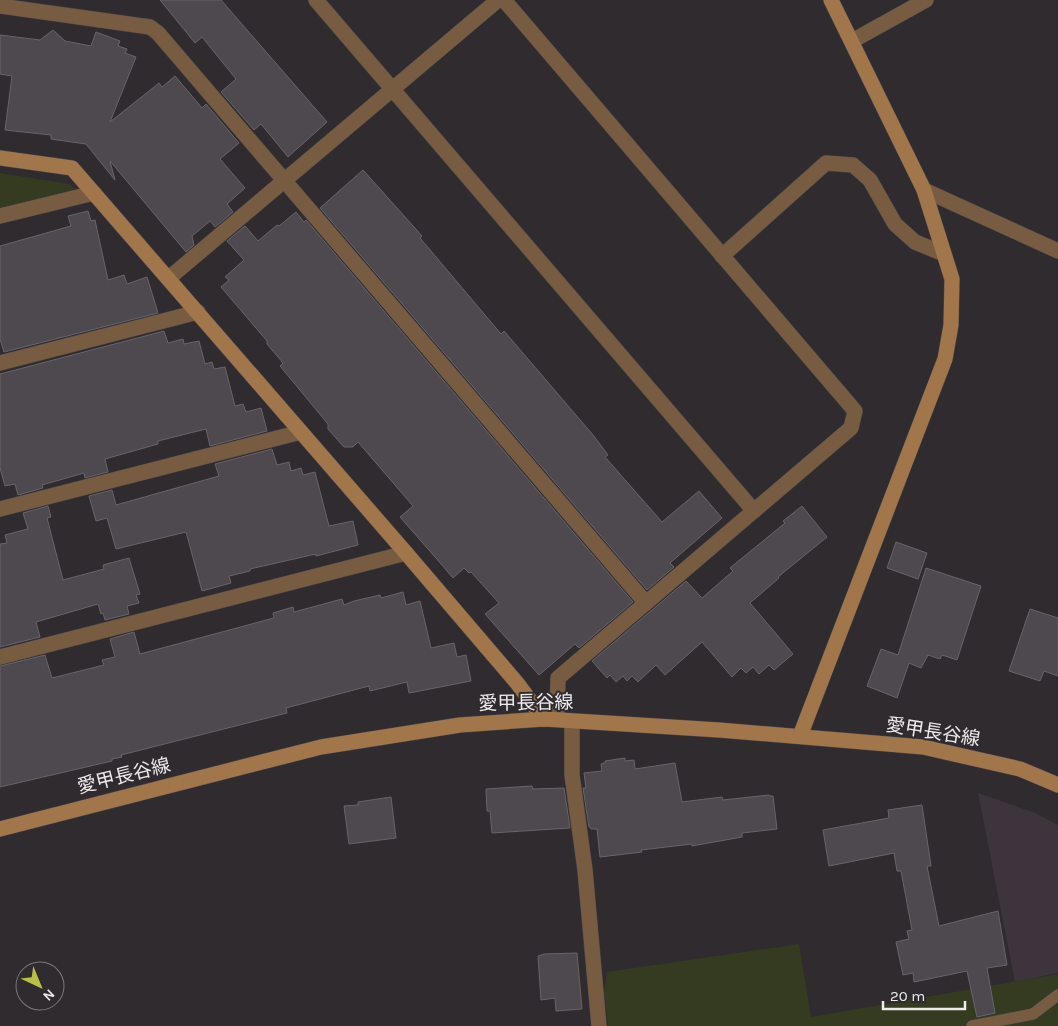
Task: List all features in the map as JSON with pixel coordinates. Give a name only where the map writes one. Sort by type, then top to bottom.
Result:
[{"type":"street","points":[[316,0],[754,511]]},
{"type":"street","points":[[169,278],[394,90],[498,0]]},
{"type":"street","points":[[504,0],[855,411],[852,428],[558,678],[557,720],[572,775],[584,870],[599,1026]]},
{"type":"street","points":[[800,736],[944,359],[951,326],[952,279],[924,190],[831,0]]},
{"type":"street","points":[[852,41],[926,0]]},
{"type":"street","points":[[0,6],[150,27],[158,33],[646,602]]},
{"type":"street","points":[[0,158],[72,168],[517,683],[557,720]]},
{"type":"street","points":[[722,256],[826,163],[853,165],[870,180],[895,224],[914,242],[944,254]]},
{"type":"street","points":[[924,190],[1058,251]]},
{"type":"street","points":[[0,216],[94,193]]},
{"type":"street","points":[[0,363],[198,312]]},
{"type":"street","points":[[0,509],[302,432]]},
{"type":"street","points":[[0,657],[406,553]]},
{"type":"street","name":"愛甲長谷線","points":[[0,829],[321,747],[460,725],[557,720],[800,736],[923,747],[1020,769],[1058,785]]},
{"type":"lane","points":[[972,1026],[1033,1014],[1058,995]]},
{"type":"shaded area","points":[[978,793],[1033,812],[1058,825],[1058,973],[1015,982]]},
{"type":"green space","points":[[0,173],[69,184],[75,189],[0,208]]},
{"type":"green space","points":[[799,944],[811,1017],[1058,974],[1058,1026],[608,1026],[604,992],[607,972]]},
{"type":"building","points":[[160,0],[221,0],[327,122],[288,157],[261,124],[254,130],[221,92],[236,79],[202,37],[195,43]]},
{"type":"building","points":[[53,30],[65,41],[91,46],[96,32],[120,41],[118,46],[127,49],[125,53],[136,57],[110,122],[159,83],[162,87],[175,76],[202,108],[206,104],[239,143],[220,159],[245,188],[227,204],[233,212],[215,227],[210,221],[192,236],[194,245],[186,252],[110,161],[115,180],[86,144],[51,139],[51,135],[5,130],[12,76],[0,74],[0,35],[40,40]]},
{"type":"building","points":[[363,170],[422,236],[420,238],[501,334],[504,331],[593,435],[608,455],[605,457],[662,522],[699,491],[722,518],[670,563],[674,567],[647,590],[320,208]]},
{"type":"building","points":[[88,211],[91,221],[95,220],[108,280],[124,275],[127,284],[147,277],[158,313],[4,352],[0,339],[0,246],[71,226],[68,216]]},
{"type":"building","points":[[296,212],[304,222],[306,220],[633,602],[579,648],[575,644],[539,675],[485,614],[499,603],[471,572],[469,573],[464,568],[453,578],[400,517],[413,506],[358,442],[353,447],[344,447],[328,429],[328,424],[280,366],[283,363],[267,344],[267,341],[221,287],[229,280],[225,277],[244,260],[227,241],[245,226],[258,241]]},
{"type":"building","points":[[164,331],[168,343],[183,339],[184,344],[199,341],[205,364],[212,362],[214,369],[225,367],[235,406],[243,404],[246,412],[261,408],[267,431],[210,446],[206,429],[158,441],[158,444],[105,459],[108,472],[85,478],[84,473],[42,485],[43,488],[18,495],[15,484],[5,486],[0,468],[0,374]]},
{"type":"building","points":[[272,449],[277,465],[289,462],[291,471],[301,468],[303,475],[315,472],[329,526],[353,521],[358,545],[316,556],[316,554],[250,569],[250,571],[229,576],[231,583],[202,591],[186,532],[116,549],[107,518],[96,521],[89,496],[112,490],[116,505],[219,476],[215,464]]},
{"type":"building","points":[[48,506],[51,517],[47,518],[63,580],[104,569],[103,565],[129,558],[140,594],[136,595],[139,603],[127,606],[129,614],[105,620],[98,604],[36,622],[40,637],[0,647],[0,544],[7,543],[5,535],[28,529],[23,513]]},
{"type":"building","points":[[802,506],[827,537],[778,577],[750,603],[793,654],[774,670],[769,665],[759,674],[753,667],[746,673],[741,668],[732,677],[702,642],[665,675],[656,665],[638,682],[632,676],[627,681],[623,676],[616,682],[610,675],[607,678],[592,661],[686,581],[702,598],[733,571],[730,568],[785,523],[783,521]]},
{"type":"building","points":[[896,542],[927,553],[918,579],[887,568]]},
{"type":"building","points":[[926,568],[981,586],[957,660],[942,655],[940,659],[928,655],[921,668],[909,663],[897,698],[867,686],[881,649],[898,655]]},
{"type":"building","points":[[403,592],[406,605],[420,601],[431,648],[454,643],[457,657],[466,655],[471,681],[409,693],[407,682],[370,691],[369,686],[286,708],[287,713],[121,755],[122,757],[112,759],[112,761],[0,787],[0,666],[45,655],[52,678],[104,665],[102,660],[115,657],[110,639],[134,632],[140,654],[274,618],[273,613],[293,607],[294,612],[342,599],[344,605],[380,595],[381,598]]},
{"type":"building","points":[[1030,609],[1058,618],[1058,676],[1044,671],[1040,681],[1009,671]]},
{"type":"building","points":[[625,758],[625,761],[634,760],[635,769],[675,763],[682,802],[722,797],[723,800],[773,796],[777,829],[742,833],[742,837],[692,846],[692,844],[641,850],[642,852],[600,857],[597,829],[589,827],[583,788],[586,788],[584,773],[602,771],[601,764],[605,763],[605,761]]},
{"type":"building","points":[[532,786],[533,789],[564,788],[570,828],[492,833],[490,811],[487,811],[486,789]]},
{"type":"building","points":[[391,797],[396,838],[349,844],[344,806],[358,805],[358,802]]},
{"type":"building","points":[[922,805],[931,866],[927,866],[939,926],[998,911],[1007,965],[987,968],[995,1013],[977,1017],[967,971],[914,982],[913,973],[903,975],[896,942],[909,939],[907,931],[912,930],[901,871],[897,871],[894,853],[829,866],[823,830],[889,818],[888,810]]},
{"type":"building","points":[[577,953],[582,1009],[556,1011],[555,998],[541,1000],[538,956],[544,954]]}]
